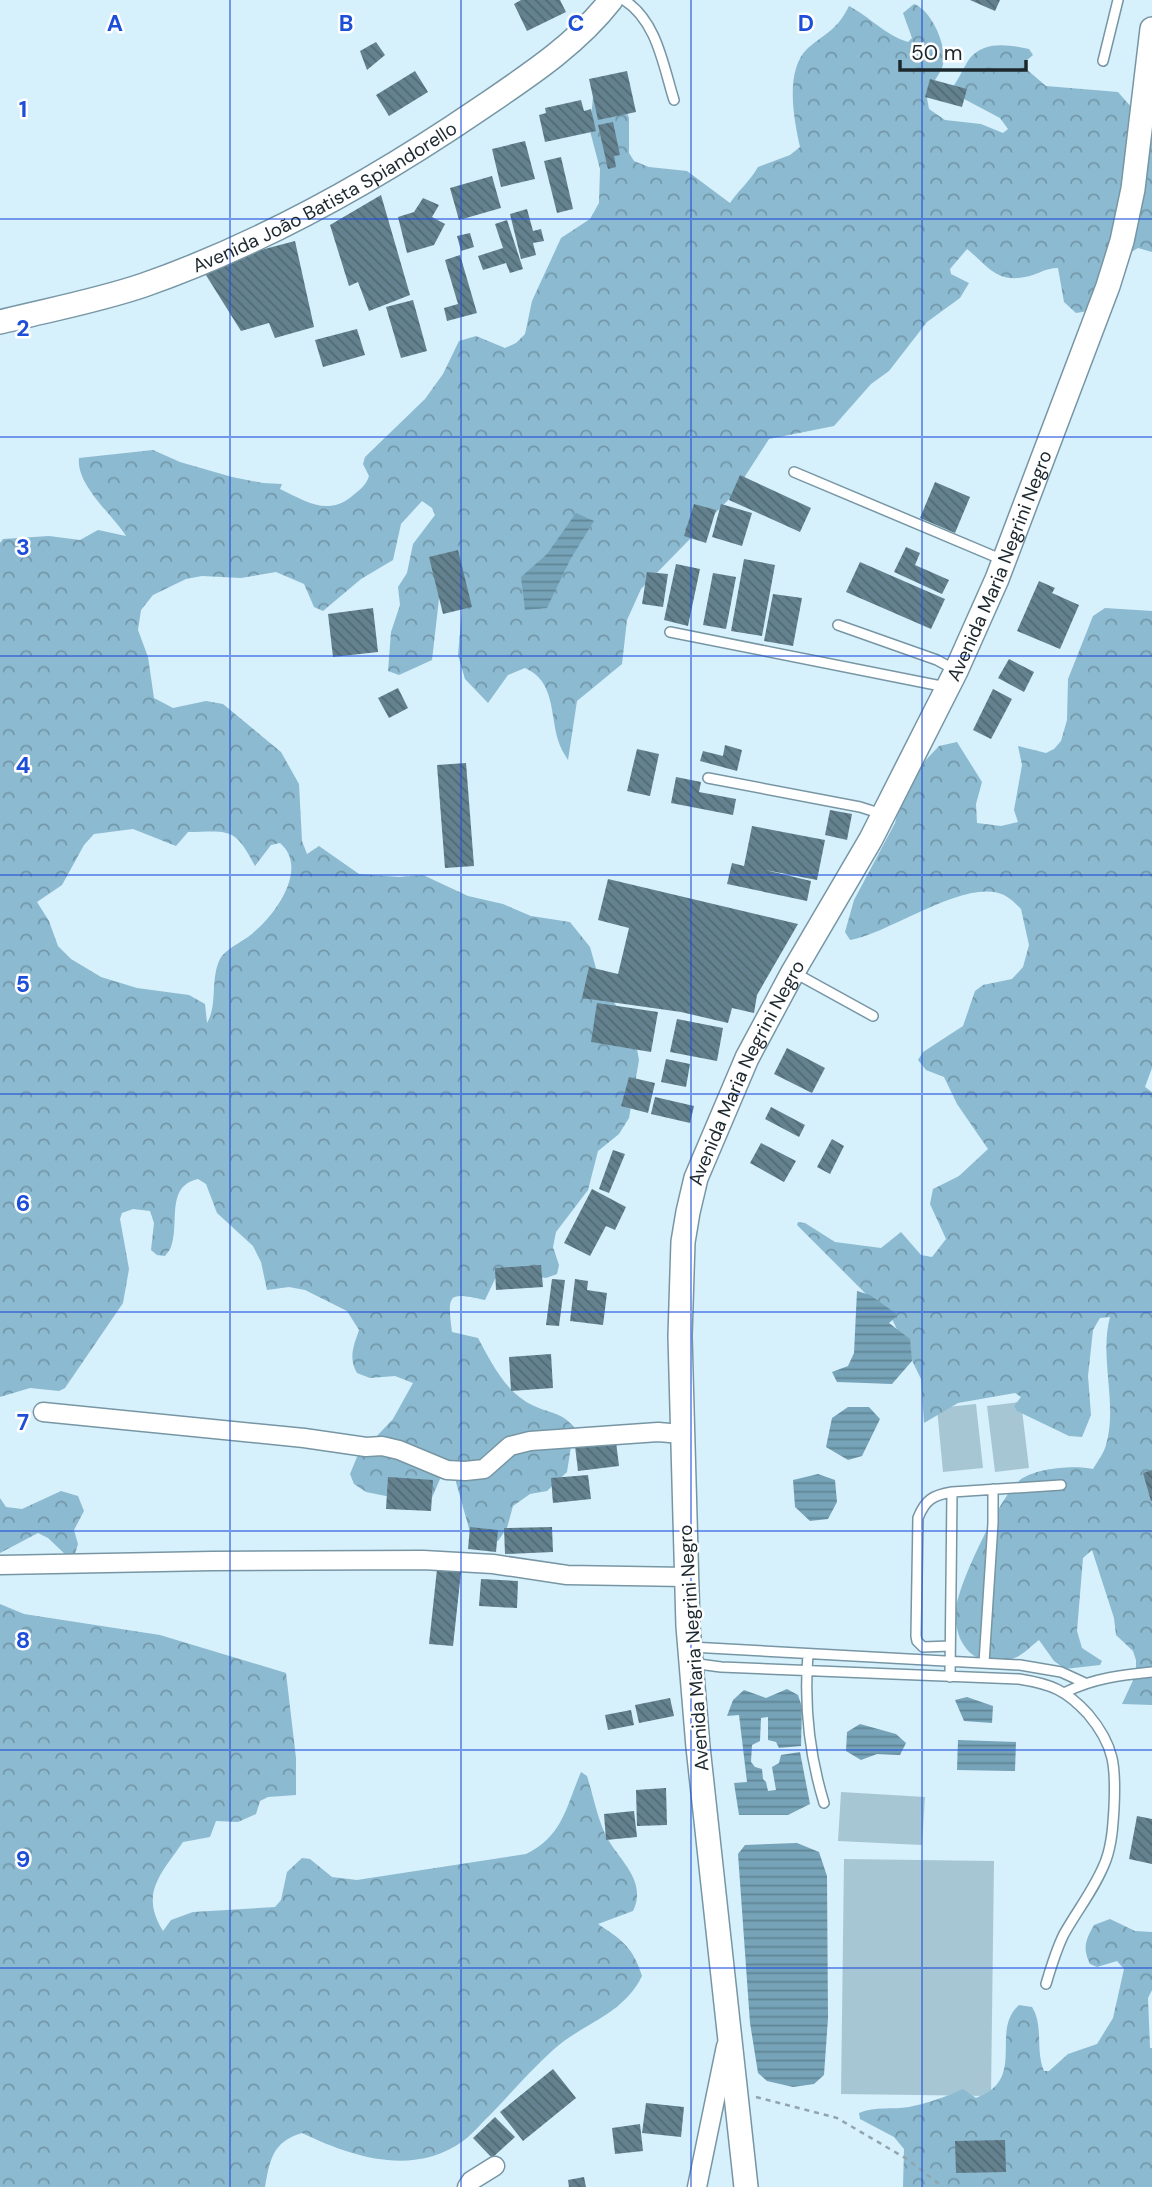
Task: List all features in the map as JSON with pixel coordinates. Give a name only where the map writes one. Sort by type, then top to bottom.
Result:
[{"type":"street","name":"Avenida João Batista Spiandorello","points":[[0,322],[83,304],[184,271],[328,203],[455,125],[551,59],[595,21],[611,0]]},
{"type":"street","name":"Avenida Maria Negrini Negro","points":[[746,2187],[700,1771],[690,1655],[682,1434],[680,1279],[683,1242],[696,1178],[747,1058],[884,814],[952,679],[1004,560],[1108,286],[1122,241],[1145,149],[1152,29]]},
{"type":"street","points":[[43,1412],[304,1438],[366,1447],[382,1446],[400,1450],[447,1470],[465,1471],[484,1469],[510,1446],[530,1441],[658,1432],[682,1434]]},
{"type":"street","points":[[0,1565],[423,1560],[493,1564],[567,1575],[686,1577]]},
{"type":"street","points":[[698,2187],[729,2032]]},
{"type":"street","points":[[467,2187],[471,2181],[495,2166]]},
{"type":"lane","points":[[624,0],[638,8],[650,27],[674,100]]},
{"type":"lane","points":[[1103,61],[1118,0]]},
{"type":"lane","points":[[794,472],[1004,560]]},
{"type":"lane","points":[[838,625],[936,660],[952,679]]},
{"type":"lane","points":[[670,632],[952,679]]},
{"type":"lane","points":[[708,778],[884,814]]},
{"type":"lane","points":[[793,972],[873,1016]]},
{"type":"lane","points":[[950,1646],[923,1647],[916,1636],[918,1518],[928,1500],[936,1494],[953,1492],[1062,1485]]},
{"type":"lane","points":[[984,1663],[993,1489]]},
{"type":"lane","points":[[950,1677],[953,1492]]},
{"type":"lane","points":[[690,1655],[808,1654],[950,1660],[1020,1665],[1061,1672],[1085,1683]]},
{"type":"lane","points":[[808,1654],[809,1737],[814,1771],[824,1803]]},
{"type":"lane","points":[[690,1655],[807,1670],[1019,1679],[1043,1682],[1066,1692],[1097,1724],[1107,1740],[1116,1779],[1112,1833],[1107,1857],[1098,1880],[1055,1953],[1046,1984]]},
{"type":"lane","points":[[1066,1692],[1085,1683],[1152,1672]]},
{"type":"path","points":[[736,2092],[837,2118],[907,2159],[943,2187]]},
{"type":"shaded area","points":[[576,513],[594,521],[570,560],[547,608],[525,610],[521,577],[547,554]]},
{"type":"shaded area","points":[[857,1291],[870,1295],[898,1315],[889,1323],[910,1339],[912,1361],[892,1384],[837,1382],[832,1372],[848,1366],[854,1353]]},
{"type":"shaded area","points":[[1021,1402],[1029,1468],[995,1472],[987,1406]]},
{"type":"shaded area","points":[[976,1404],[983,1468],[943,1472],[937,1408]]},
{"type":"shaded area","points":[[848,1407],[869,1407],[880,1419],[862,1456],[848,1460],[826,1447],[832,1418]]},
{"type":"shaded area","points":[[818,1474],[835,1480],[837,1502],[828,1519],[810,1521],[795,1507],[793,1480]]},
{"type":"shaded area","points":[[787,1689],[798,1695],[802,1707],[801,1746],[779,1748],[776,1742],[768,1740],[768,1717],[761,1718],[760,1741],[752,1745],[751,1762],[762,1769],[768,1791],[776,1790],[772,1767],[779,1763],[781,1755],[800,1752],[810,1804],[788,1815],[739,1815],[734,1783],[747,1782],[739,1715],[727,1716],[733,1700],[744,1690],[766,1698]]},
{"type":"shaded area","points":[[967,1697],[993,1706],[992,1723],[964,1721],[955,1700]]},
{"type":"shaded area","points":[[860,1724],[896,1734],[906,1743],[900,1755],[877,1754],[861,1760],[846,1751],[847,1732]]},
{"type":"shaded area","points":[[958,1740],[1016,1742],[1015,1771],[957,1770]]},
{"type":"shaded area","points":[[841,1792],[925,1797],[922,1845],[838,1841]]},
{"type":"shaded area","points":[[797,1843],[819,1852],[827,1876],[828,2018],[824,2075],[814,2084],[793,2087],[767,2081],[758,2073],[750,2023],[738,1854],[745,1845]]},
{"type":"shaded area","points":[[844,1859],[994,1861],[991,2096],[841,2094]]},
{"type":"green space","points":[[914,4],[927,14],[938,32],[944,60],[926,93],[929,109],[945,120],[981,124],[1003,133],[1008,129],[1000,118],[949,91],[970,58],[990,46],[1006,45],[1029,49],[1033,55],[1026,61],[1025,68],[1046,86],[1118,92],[1132,108],[1143,136],[1152,138],[1152,252],[1138,248],[1128,254],[1088,311],[1076,313],[1064,302],[1058,268],[1025,277],[1007,277],[993,271],[967,249],[950,269],[951,274],[969,283],[960,298],[927,322],[889,371],[871,384],[834,426],[769,439],[733,495],[641,589],[627,620],[622,664],[577,701],[568,760],[558,740],[547,690],[535,674],[525,668],[508,675],[488,703],[465,679],[458,655],[463,599],[440,590],[432,660],[399,675],[388,671],[391,632],[400,605],[398,587],[407,573],[413,544],[435,515],[432,508],[422,501],[401,524],[393,560],[361,579],[323,611],[314,607],[304,584],[276,572],[241,578],[202,576],[186,579],[153,595],[141,610],[138,630],[148,657],[154,698],[173,708],[206,701],[223,704],[281,752],[299,784],[302,841],[307,854],[319,846],[359,874],[399,877],[423,875],[468,896],[503,904],[531,916],[570,922],[590,947],[601,986],[633,1027],[639,1060],[629,1118],[619,1134],[598,1151],[588,1190],[556,1232],[553,1247],[559,1265],[557,1274],[546,1278],[516,1273],[502,1274],[495,1279],[485,1300],[457,1296],[450,1303],[452,1332],[478,1338],[500,1376],[514,1393],[532,1405],[564,1418],[574,1427],[567,1472],[547,1491],[530,1494],[513,1506],[507,1528],[498,1541],[484,1541],[470,1532],[454,1475],[440,1479],[431,1500],[426,1504],[366,1492],[354,1484],[350,1474],[357,1457],[393,1419],[413,1383],[395,1376],[370,1378],[357,1373],[352,1357],[359,1330],[347,1311],[305,1290],[289,1287],[267,1290],[261,1262],[253,1246],[217,1213],[206,1184],[198,1179],[181,1189],[177,1198],[171,1248],[165,1256],[157,1255],[151,1250],[154,1223],[150,1211],[133,1209],[122,1213],[120,1219],[129,1269],[123,1303],[65,1388],[59,1391],[30,1388],[0,1397],[0,543],[3,539],[49,536],[80,540],[98,530],[126,536],[89,489],[83,479],[79,458],[153,450],[180,462],[232,477],[282,484],[280,489],[316,505],[342,503],[368,479],[363,464],[365,457],[425,399],[443,374],[459,341],[476,336],[505,348],[516,343],[525,334],[532,301],[561,238],[590,219],[599,203],[600,169],[590,131],[593,96],[623,103],[629,118],[629,153],[634,161],[649,167],[687,171],[730,203],[758,167],[790,155],[800,147],[795,123],[793,82],[801,57],[808,48],[836,26],[849,6],[892,35],[908,42],[912,38],[903,13]],"holes":[[[133,829],[176,846],[188,832],[222,832],[230,834],[242,844],[255,866],[271,845],[280,843],[288,853],[291,865],[290,877],[280,903],[263,924],[220,959],[207,1023],[205,1004],[189,995],[137,988],[101,977],[71,959],[58,946],[49,921],[37,902],[62,885],[84,845],[94,834]]]},
{"type":"green space","points":[[1105,608],[1152,611],[1152,1068],[1145,1087],[1152,1092],[1152,1705],[1122,1704],[1136,1674],[1136,1660],[1133,1651],[1116,1635],[1114,1618],[1092,1550],[1083,1558],[1077,1631],[1082,1648],[1102,1661],[1100,1665],[1065,1669],[1054,1661],[1039,1640],[1017,1657],[991,1662],[972,1654],[964,1646],[956,1624],[958,1598],[964,1581],[992,1521],[1012,1489],[1020,1480],[1045,1470],[1093,1469],[1104,1451],[1110,1414],[1106,1349],[1110,1317],[1100,1318],[1093,1330],[1088,1376],[1091,1415],[1082,1437],[1069,1436],[1017,1411],[1014,1406],[1021,1397],[1015,1393],[958,1403],[924,1423],[921,1379],[893,1321],[797,1225],[798,1222],[805,1223],[835,1242],[881,1248],[901,1232],[921,1255],[932,1257],[946,1239],[930,1204],[933,1189],[959,1176],[988,1149],[957,1104],[944,1077],[926,1070],[918,1060],[923,1052],[963,1026],[975,991],[983,985],[1012,979],[1023,967],[1029,945],[1021,909],[1004,895],[988,891],[970,893],[949,899],[867,935],[850,940],[845,932],[854,900],[895,823],[906,781],[939,746],[957,742],[982,782],[976,804],[977,823],[1001,826],[1018,822],[1014,810],[1022,765],[1018,746],[1046,753],[1061,741],[1067,720],[1068,679],[1093,616]]},
{"type":"green space","points":[[61,1491],[78,1496],[84,1511],[74,1530],[78,1544],[74,1557],[68,1557],[48,1538],[38,1533],[0,1553],[0,1498],[6,1507],[22,1509]]},
{"type":"green space","points":[[0,1604],[24,1614],[160,1635],[286,1673],[296,1758],[296,1795],[268,1797],[260,1801],[256,1814],[238,1822],[216,1821],[210,1837],[183,1842],[161,1874],[153,1894],[156,1918],[163,1931],[171,1920],[193,1912],[275,1907],[281,1900],[287,1872],[302,1858],[310,1859],[332,1877],[357,1880],[526,1854],[548,1839],[556,1829],[581,1772],[587,1776],[605,1834],[630,1871],[637,1890],[633,1911],[598,1924],[626,1945],[642,1976],[624,2000],[553,2050],[470,2135],[444,2152],[403,2161],[382,2160],[341,2149],[302,2133],[284,2141],[278,2147],[271,2160],[265,2187],[0,2187]]},
{"type":"green space","points":[[1110,1919],[1135,1931],[1152,1932],[1152,1990],[1148,1998],[1152,2048],[1152,2187],[903,2187],[904,2149],[894,2137],[860,2119],[859,2113],[916,2105],[963,2089],[976,2098],[992,2090],[1005,2067],[1007,2028],[1019,2005],[1032,2007],[1036,2014],[1044,2071],[1049,2071],[1068,2054],[1097,2044],[1113,2018],[1124,1969],[1117,1961],[1097,1967],[1090,1964],[1086,1944],[1094,1925]]},
{"type":"building","points":[[521,0],[560,0],[566,12],[527,31],[514,4]]},
{"type":"building","points":[[970,0],[1000,0],[995,11]]},
{"type":"building","points":[[376,42],[385,55],[367,70],[360,51]]},
{"type":"building","points":[[415,71],[428,92],[389,116],[376,95]]},
{"type":"building","points":[[627,71],[636,112],[598,120],[589,79]]},
{"type":"building","points":[[930,79],[967,89],[962,107],[925,97]]},
{"type":"building","points":[[581,100],[584,111],[591,109],[596,131],[545,142],[539,115],[546,113],[545,108]]},
{"type":"building","points":[[613,122],[620,155],[614,156],[616,167],[608,169],[598,125]]},
{"type":"building","points":[[525,141],[535,179],[501,187],[492,149]]},
{"type":"building","points":[[561,157],[573,209],[557,213],[544,161]]},
{"type":"building","points":[[492,176],[501,208],[459,220],[450,188]]},
{"type":"building","points":[[381,195],[410,295],[369,311],[358,282],[349,286],[330,225]]},
{"type":"building","points":[[423,198],[439,205],[432,217],[445,224],[434,245],[407,253],[398,217],[414,212]]},
{"type":"building","points":[[527,209],[533,231],[541,229],[544,241],[533,243],[536,255],[521,259],[510,214]]},
{"type":"building","points":[[507,220],[523,269],[510,273],[506,263],[483,270],[478,256],[503,248],[495,224]]},
{"type":"building","points":[[470,233],[474,247],[461,251],[457,236]]},
{"type":"building","points":[[295,241],[314,327],[275,338],[269,323],[241,331],[204,272],[253,252]]},
{"type":"building","points":[[460,255],[477,313],[447,321],[444,308],[458,304],[445,260]]},
{"type":"building","points":[[413,300],[427,351],[401,358],[386,307]]},
{"type":"building","points":[[357,329],[365,355],[323,367],[315,340]]},
{"type":"building","points":[[740,475],[811,508],[800,532],[729,500]]},
{"type":"building","points":[[935,482],[970,497],[955,533],[920,518]]},
{"type":"building","points":[[694,504],[716,510],[706,543],[684,536]]},
{"type":"building","points":[[721,504],[752,513],[742,546],[712,537]]},
{"type":"building","points":[[906,547],[920,553],[915,565],[949,580],[942,594],[894,572]]},
{"type":"building","points":[[458,550],[472,607],[443,614],[429,557]]},
{"type":"building","points":[[744,559],[775,565],[762,636],[731,631]]},
{"type":"building","points":[[860,562],[945,599],[931,629],[846,592]]},
{"type":"building","points":[[676,564],[700,569],[688,626],[664,620]]},
{"type":"building","points":[[647,572],[668,574],[663,607],[642,604]]},
{"type":"building","points":[[713,573],[736,577],[726,629],[703,625]]},
{"type":"building","points":[[1039,581],[1055,588],[1052,593],[1079,605],[1060,649],[1017,631]]},
{"type":"building","points":[[773,594],[802,598],[793,646],[764,641]]},
{"type":"building","points":[[373,608],[378,652],[333,657],[328,614]]},
{"type":"building","points":[[1009,659],[1034,672],[1024,692],[998,678]]},
{"type":"building","points":[[398,688],[408,708],[389,718],[378,698]]},
{"type":"building","points":[[993,689],[1012,699],[991,739],[973,730]]},
{"type":"building","points":[[725,745],[742,750],[737,771],[700,761],[703,751],[723,756]]},
{"type":"building","points":[[637,749],[659,754],[650,796],[627,791]]},
{"type":"building","points":[[466,763],[474,866],[445,868],[437,765]]},
{"type":"building","points":[[676,777],[701,782],[699,792],[736,799],[733,815],[671,803]]},
{"type":"building","points":[[830,810],[852,814],[847,840],[825,835]]},
{"type":"building","points":[[752,826],[825,840],[817,880],[765,870],[811,881],[807,901],[727,884],[732,863],[744,866]]},
{"type":"building","points":[[608,879],[798,924],[757,995],[754,1013],[732,1008],[728,1023],[681,1012],[582,998],[589,967],[618,974],[629,928],[598,920]]},
{"type":"building","points":[[597,1003],[658,1012],[651,1052],[591,1042]]},
{"type":"building","points":[[677,1019],[723,1028],[717,1061],[670,1052]]},
{"type":"building","points":[[787,1048],[825,1068],[812,1093],[774,1074]]},
{"type":"building","points":[[666,1059],[690,1064],[686,1087],[661,1082]]},
{"type":"building","points":[[629,1077],[655,1083],[648,1113],[621,1106]]},
{"type":"building","points":[[655,1097],[694,1106],[690,1123],[651,1114]]},
{"type":"building","points":[[771,1107],[805,1125],[799,1137],[765,1119]]},
{"type":"building","points":[[832,1139],[844,1146],[830,1174],[817,1167]]},
{"type":"building","points":[[761,1143],[796,1161],[784,1182],[750,1163]]},
{"type":"building","points":[[613,1150],[625,1154],[609,1193],[599,1189]]},
{"type":"building","points":[[592,1189],[626,1207],[615,1230],[606,1226],[590,1256],[564,1243]]},
{"type":"building","points":[[541,1265],[543,1287],[496,1290],[495,1268]]},
{"type":"building","points":[[552,1279],[565,1280],[559,1326],[546,1325]]},
{"type":"building","points":[[575,1279],[588,1281],[587,1290],[607,1293],[603,1325],[570,1321]]},
{"type":"building","points":[[551,1354],[553,1388],[511,1391],[509,1357]]},
{"type":"building","points":[[616,1442],[619,1466],[578,1471],[575,1446]]},
{"type":"building","points":[[1152,1470],[1152,1501],[1151,1501],[1143,1473]]},
{"type":"building","points":[[588,1475],[591,1499],[553,1503],[551,1478]]},
{"type":"building","points":[[388,1477],[433,1480],[431,1511],[386,1509]]},
{"type":"building","points":[[470,1527],[498,1530],[496,1552],[468,1549]]},
{"type":"building","points":[[552,1527],[553,1552],[505,1554],[504,1528]]},
{"type":"building","points":[[437,1569],[461,1572],[453,1646],[429,1644]]},
{"type":"building","points":[[481,1579],[518,1581],[517,1608],[479,1606]]},
{"type":"building","points":[[670,1698],[674,1716],[639,1723],[635,1705]]},
{"type":"building","points":[[631,1710],[634,1725],[608,1730],[605,1715]]},
{"type":"building","points":[[666,1788],[667,1825],[637,1826],[636,1790]]},
{"type":"building","points":[[634,1811],[637,1837],[606,1840],[604,1814]]},
{"type":"building","points":[[1137,1816],[1152,1819],[1152,1864],[1129,1859]]},
{"type":"building","points":[[553,2069],[576,2098],[523,2141],[500,2112]]},
{"type":"building","points":[[646,2103],[684,2107],[681,2137],[642,2133]]},
{"type":"building","points":[[495,2117],[515,2137],[492,2158],[473,2138]]},
{"type":"building","points":[[640,2124],[643,2151],[615,2154],[612,2128]]},
{"type":"building","points":[[1005,2140],[1006,2172],[956,2173],[955,2141]]},
{"type":"building","points":[[584,2177],[586,2187],[569,2187],[568,2180]]}]
